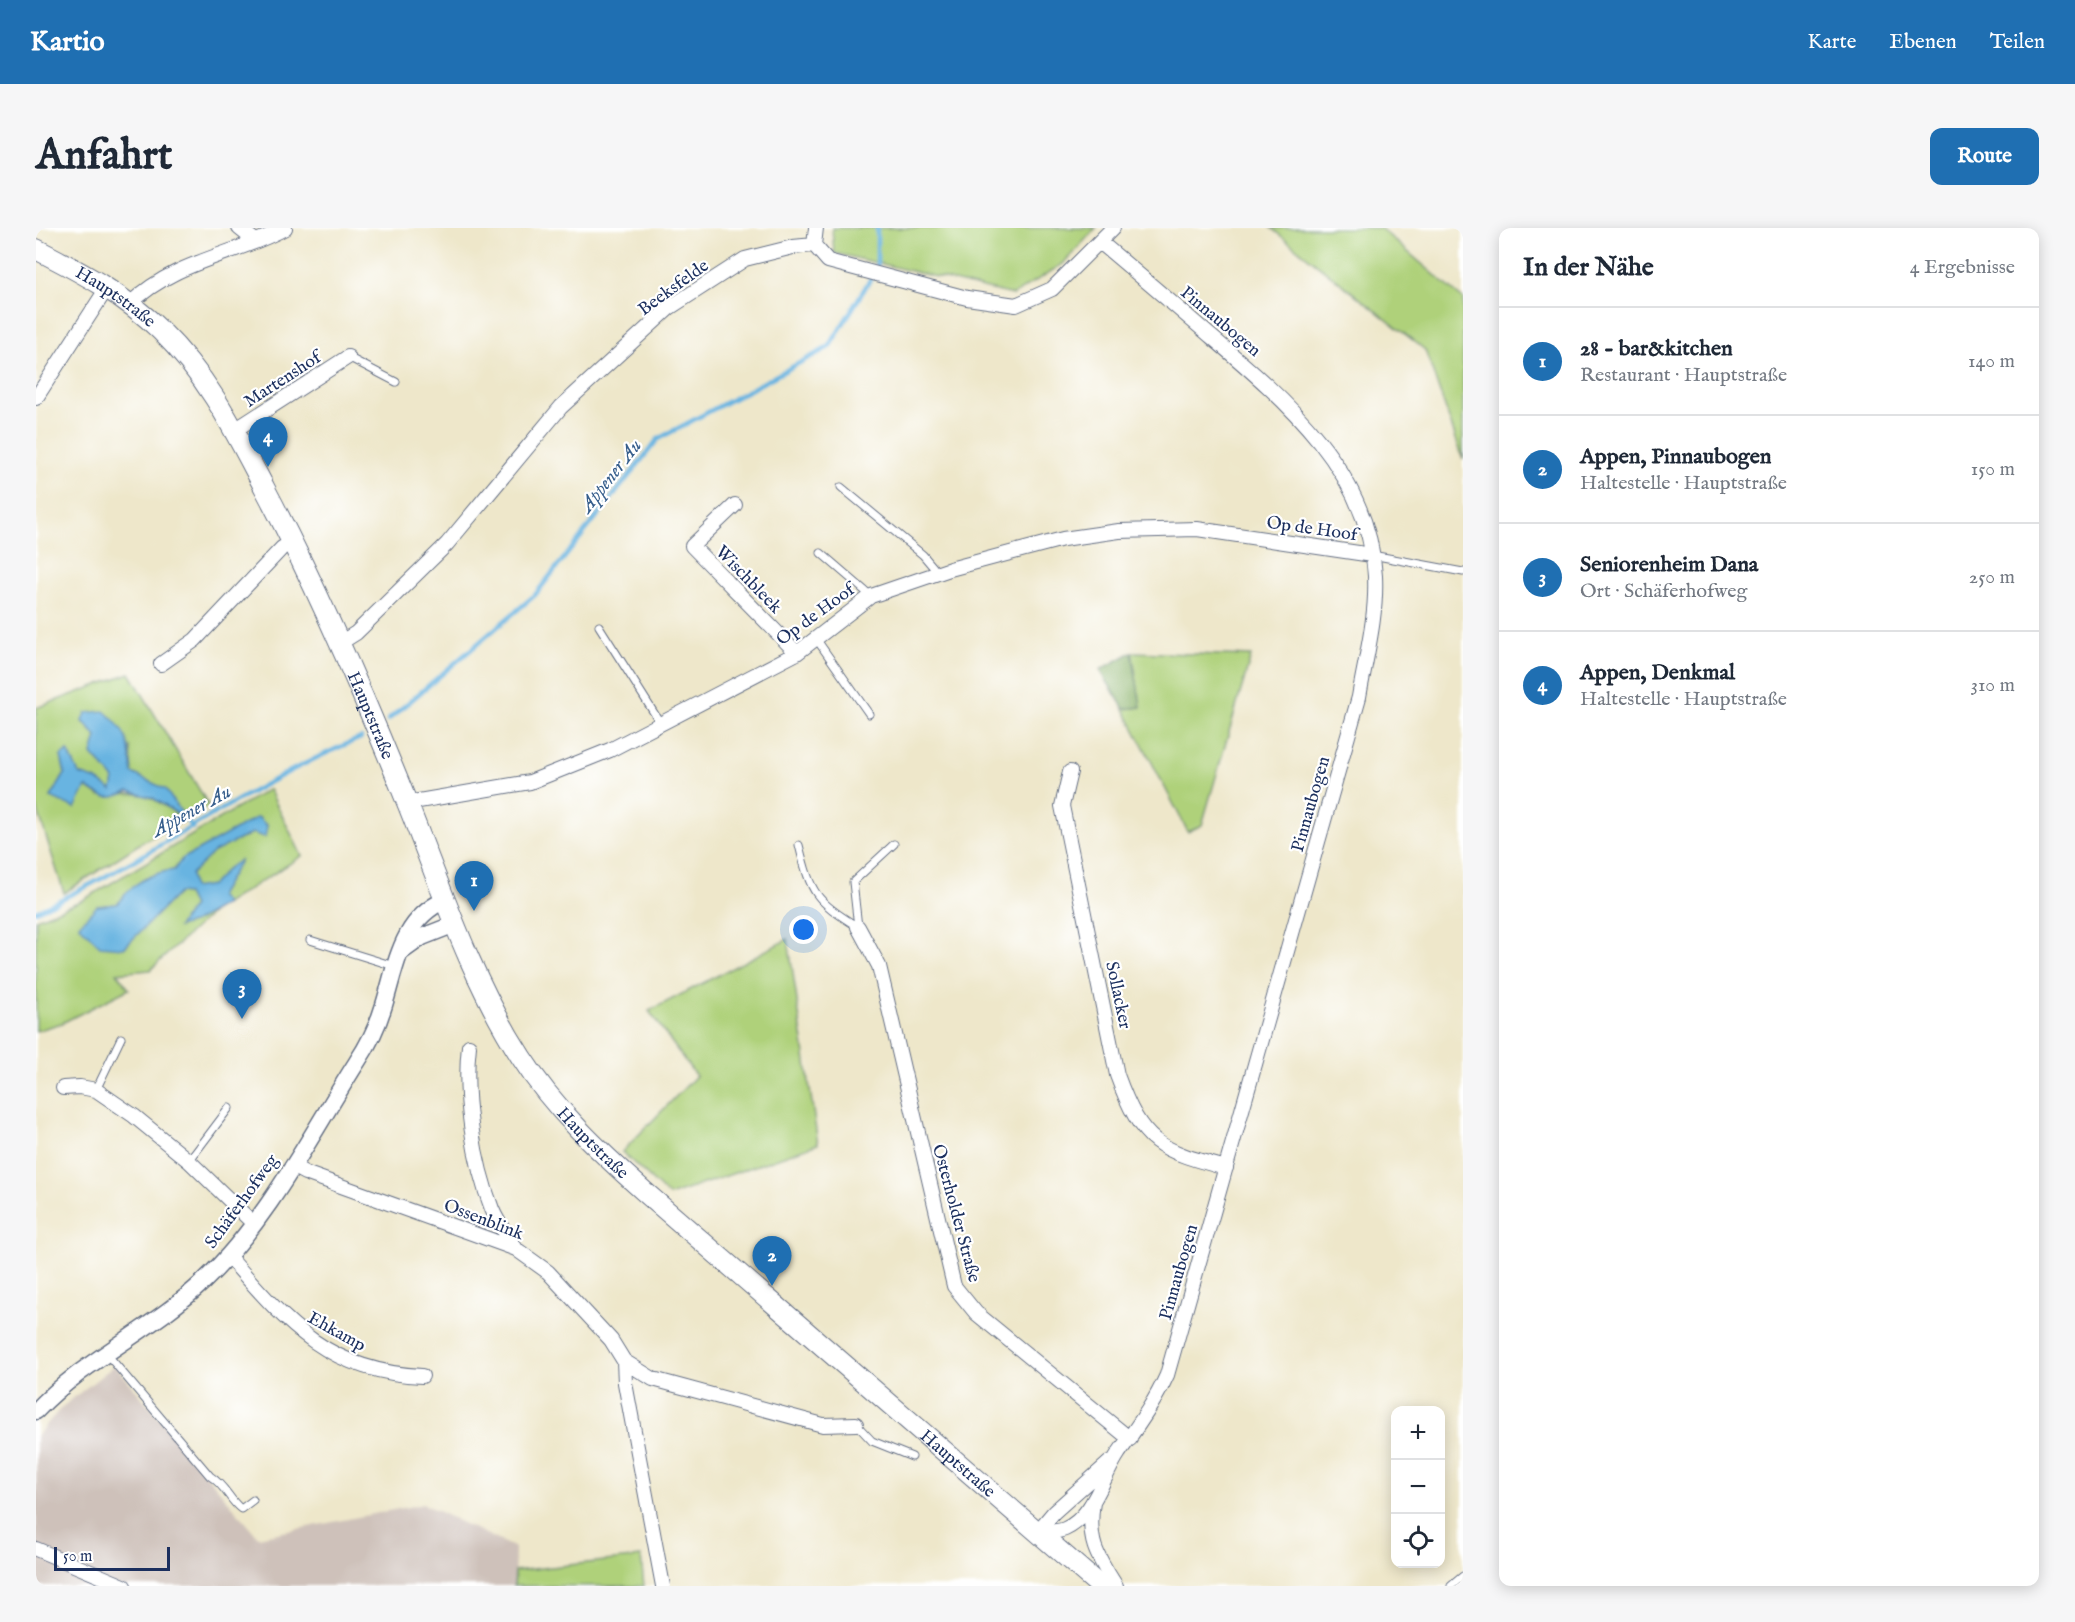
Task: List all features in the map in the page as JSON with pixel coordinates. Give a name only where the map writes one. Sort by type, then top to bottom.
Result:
[{"type":"main road","name":"Hauptstraße","points":[[36,249],[107,288],[159,328],[193,364],[236,430],[340,643],[478,978],[518,1051],[550,1096],[581,1132],[654,1201],[1100,1586]]},
{"type":"street","points":[[239,228],[254,240]]},
{"type":"street","points":[[130,304],[142,292],[201,259],[285,228]]},
{"type":"street","points":[[816,228],[814,245],[828,261],[968,298],[1016,305],[1052,289],[1113,228]]},
{"type":"street","name":"Pinnaubogen","points":[[1038,1531],[1064,1529],[1075,1522],[1093,1502],[1117,1456],[1154,1404],[1167,1376],[1359,697],[1376,603],[1372,555],[1360,509],[1350,486],[1323,444],[1256,374],[1100,242]]},
{"type":"street","name":"Beeksfelde","points":[[340,643],[356,633],[447,544],[561,407],[669,308],[745,259],[793,247],[814,245]]},
{"type":"street","points":[[36,398],[107,288]]},
{"type":"street","name":"Martenshof","points":[[236,430],[348,357]]},
{"type":"street","name":"Wischbleek","points":[[735,506],[692,546],[796,653]]},
{"type":"street","name":"Op de Hoof","points":[[407,803],[530,782],[610,750],[796,653],[817,640],[871,596],[939,574],[1063,540],[1119,531],[1197,529],[1372,555]]},
{"type":"street","points":[[161,664],[195,640],[282,548],[292,543]]},
{"type":"street","name":"Sollacker","points":[[1070,772],[1062,806],[1118,1075],[1128,1106],[1148,1134],[1159,1144],[1182,1156],[1226,1168]]},
{"type":"street","name":"Schäferhofweg","points":[[36,1412],[58,1390],[106,1353],[175,1305],[228,1256],[254,1224],[374,1032],[406,938],[427,908],[445,900]]},
{"type":"street","points":[[397,959],[422,937],[455,924]]},
{"type":"street","name":"Osterholder Straße","points":[[858,927],[879,966],[954,1286],[976,1313],[1130,1438]]},
{"type":"street","points":[[469,1046],[466,1065],[480,1172],[493,1211],[516,1249]]},
{"type":"street","points":[[63,1088],[80,1087],[96,1090],[156,1132],[254,1224]]},
{"type":"street","name":"Ossenblink","points":[[292,1166],[305,1173],[516,1249],[548,1272],[611,1341],[624,1361],[653,1379],[823,1425],[856,1424]]},
{"type":"street","name":"Ehkamp","points":[[228,1256],[281,1315],[316,1344],[355,1363],[401,1375],[423,1376]]},
{"type":"street","points":[[624,1361],[625,1383],[663,1586]]},
{"type":"street","name":"Pinnaubogen","points":[[1038,1531],[1054,1512],[1117,1456]]},
{"type":"street","name":"Pinnaubogen","points":[[1093,1502],[1089,1526],[1092,1542],[1116,1586]]},
{"type":"street","points":[[36,1549],[124,1586]]},
{"type":"lane","points":[[348,357],[396,382]]},
{"type":"lane","points":[[841,487],[923,555],[939,574]]},
{"type":"lane","points":[[821,553],[871,596]]},
{"type":"lane","points":[[1372,555],[1463,572]]},
{"type":"lane","points":[[599,626],[661,724]]},
{"type":"lane","points":[[817,640],[869,714]]},
{"type":"lane","points":[[858,927],[853,882],[894,844]]},
{"type":"lane","points":[[799,845],[814,892],[829,909],[858,927]]},
{"type":"lane","points":[[310,940],[397,959]]},
{"type":"lane","points":[[96,1090],[121,1038]]},
{"type":"lane","points":[[189,1161],[229,1108]]},
{"type":"lane","points":[[106,1353],[210,1476],[228,1491],[235,1505],[241,1509],[253,1500]]},
{"type":"lane","name":"Ossenblink","points":[[856,1424],[872,1441],[912,1457]]},
{"type":"lane","points":[[1450,1586],[1463,1576]]},
{"type":"shaded area","points":[[115,1365],[258,1537],[423,1504],[515,1548],[514,1586],[36,1586],[36,1436],[62,1407]]},
{"type":"green space","points":[[832,228],[1096,228],[1063,264],[1013,295],[834,253]]},
{"type":"green space","points":[[1271,228],[1380,228],[1463,299],[1463,459],[1425,350]]},
{"type":"green space","points":[[1132,652],[1251,656],[1202,825],[1188,832],[1124,709],[1141,707]]},
{"type":"green space","points":[[1132,652],[1141,707],[1124,709],[1100,670]]},
{"type":"green space","points":[[130,673],[209,806],[186,819],[165,789],[132,773],[130,747],[83,722],[97,737],[92,754],[114,779],[112,791],[97,780],[79,774],[68,752],[61,756],[65,774],[51,797],[86,787],[99,796],[136,794],[154,800],[185,820],[144,841],[64,893],[36,805],[36,708]]},
{"type":"green space","points":[[269,789],[302,856],[214,911],[150,970],[117,973],[129,989],[62,1023],[36,1031],[36,919],[83,900]],"holes":[[[258,817],[267,826],[214,852],[191,874],[192,888],[212,885],[227,869],[240,860],[219,896],[225,904],[195,922],[179,927],[193,906],[187,894],[178,893],[124,948],[97,906],[117,904],[141,881],[174,870],[182,859]]]},
{"type":"green space","points":[[788,939],[818,1144],[669,1196],[622,1152],[696,1076],[649,1011]]},
{"type":"green space","points":[[641,1557],[644,1586],[514,1586],[515,1571]]},
{"type":"water","points":[[104,711],[123,731],[130,753],[132,773],[165,789],[186,819],[153,798],[129,791],[107,797],[86,787],[75,808],[51,797],[65,774],[61,756],[68,751],[79,774],[97,780],[112,790],[114,779],[92,754],[97,737],[83,721],[86,713]]},
{"type":"water","points":[[258,817],[267,826],[265,837],[252,833],[214,852],[191,874],[193,888],[212,885],[227,869],[241,859],[219,896],[226,904],[195,922],[178,927],[193,906],[187,894],[178,893],[124,948],[100,946],[79,925],[97,906],[117,904],[142,881],[174,870],[182,859]]},
{"type":"waterway","name":"Appener Au","points":[[877,228],[877,267]]},
{"type":"waterway","name":"Appener Au","points":[[388,720],[535,595],[658,439],[829,347],[871,278]]},
{"type":"waterway","name":"Appener Au","points":[[36,911],[118,869],[278,777],[361,738]]},
{"type":"waterway","points":[[186,819],[192,828]]},
{"type":"place","name":"Appen, Denkmal","points":[[268,467]]},
{"type":"place","name":"28 - bar&kitchen","points":[[474,911]]},
{"type":"place","name":"Seniorenheim Dana","points":[[242,1019]]},
{"type":"place","name":"Appen, Pinnaubogen","points":[[772,1286]]}]
